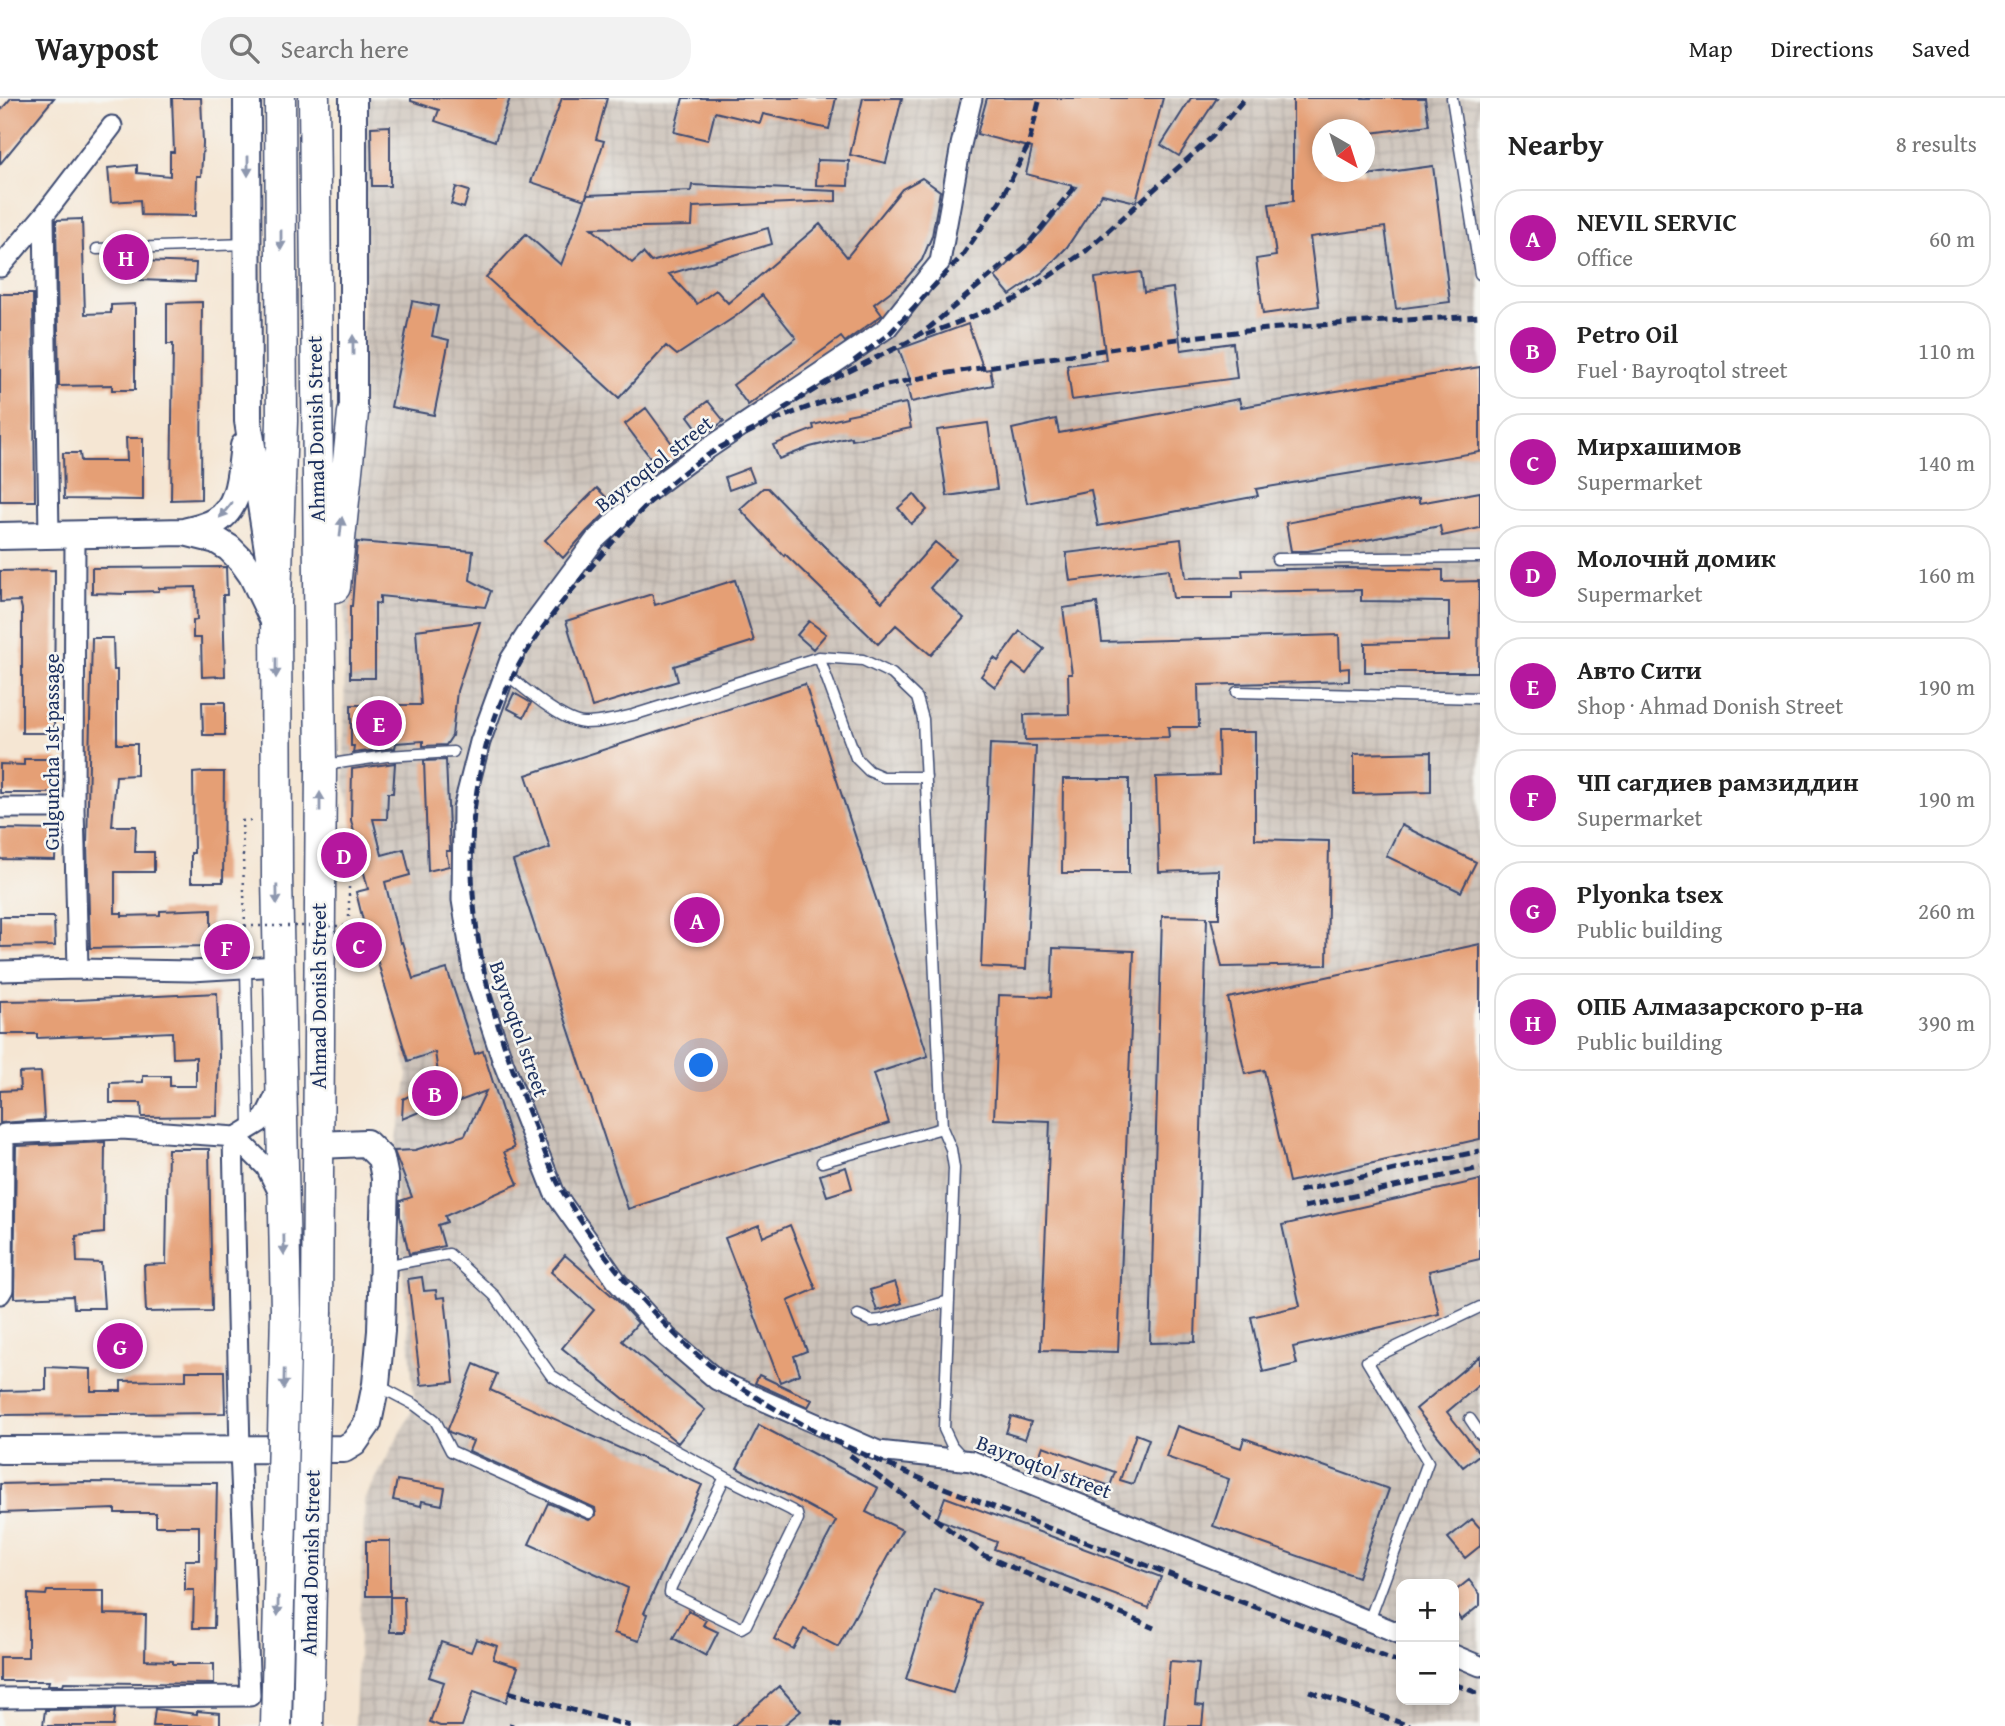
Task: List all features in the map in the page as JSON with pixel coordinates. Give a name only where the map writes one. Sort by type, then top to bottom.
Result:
[{"type":"main road","name":"Ahmad Donish Street","points":[[276,1726],[286,1311],[278,966],[276,612],[282,421],[281,98]]},
{"type":"main road","name":"Ahmad Donish Street","points":[[308,1726],[317,1311],[321,766],[314,98]]},
{"type":"main road","points":[[321,766],[339,539],[353,413]]},
{"type":"street","name":"Ahmad Donish Street","points":[[247,98],[248,421],[276,612]]},
{"type":"street","name":"Ahmad Donish Street","points":[[353,413],[354,98]]},
{"type":"street","name":"Bayroqtol street","points":[[972,98],[940,262],[887,328],[688,462],[640,498],[595,540],[535,621],[510,660],[480,742],[463,809],[462,900],[474,975],[503,1062],[554,1192],[618,1283],[667,1337],[717,1380],[878,1451],[972,1461],[1396,1632]]},
{"type":"street","points":[[0,267],[44,215],[112,126]]},
{"type":"street","name":"Gulguncha 1st passage","points":[[44,215],[62,535],[78,969]]},
{"type":"street","points":[[184,532],[213,523],[230,507],[237,491],[248,421]]},
{"type":"street","points":[[0,536],[184,532],[216,540],[229,548],[252,575],[276,612]]},
{"type":"street","points":[[0,808],[74,808]]},
{"type":"street","points":[[0,971],[192,971],[278,966]]},
{"type":"street","points":[[0,1294],[4,1289],[4,1134],[122,1129],[239,1134],[265,1117],[281,1084]]},
{"type":"street","points":[[239,1134],[267,1167],[283,1202]]},
{"type":"street","points":[[0,1698],[250,1696],[240,1450],[239,1134]]},
{"type":"street","points":[[0,1450],[344,1449],[354,1443],[368,1423],[376,1384],[385,1178],[378,1154],[366,1143],[318,1145]]},
{"type":"street","points":[[1459,1658],[1480,1666]]},
{"type":"lane","points":[[1452,98],[1480,274]]},
{"type":"lane","points":[[97,248],[248,244]]},
{"type":"lane","points":[[1276,559],[1480,557]]},
{"type":"lane","points":[[819,657],[856,758],[869,771],[883,777],[926,777]]},
{"type":"lane","points":[[505,673],[568,719],[582,723],[606,722],[633,715],[819,657],[863,660],[892,674],[917,698],[923,719],[942,1128],[951,1149],[954,1168],[944,1429],[952,1446],[965,1460]]},
{"type":"lane","points":[[1237,692],[1480,698]]},
{"type":"lane","points":[[321,766],[386,756],[453,752]]},
{"type":"lane","points":[[239,1134],[246,968]]},
{"type":"lane","points":[[822,1162],[942,1128]]},
{"type":"lane","points":[[383,1266],[449,1254],[495,1296],[551,1375],[630,1426],[797,1514],[798,1519],[746,1625],[741,1628],[670,1593],[725,1477]]},
{"type":"lane","points":[[858,1315],[871,1321],[881,1320],[949,1301]]},
{"type":"lane","points":[[1369,1621],[1428,1462],[1367,1361],[1480,1307]]},
{"type":"lane","points":[[376,1384],[415,1405],[435,1420],[451,1451],[589,1513]]},
{"type":"lane","points":[[1470,1419],[1480,1434]]},
{"type":"path","points":[[242,821],[245,926],[349,926],[349,850]]},
{"type":"shaded area","points":[[367,98],[1480,98],[1480,1726],[355,1726],[365,1499],[415,1405],[393,1163],[408,1075],[344,781],[345,561],[360,479]]},
{"type":"building","points":[[11,98],[54,98],[0,164],[0,111]]},
{"type":"building","points":[[172,98],[201,98],[203,143],[201,176],[197,176],[196,216],[141,215],[140,200],[111,202],[108,168],[137,165],[137,173],[170,176],[170,152],[174,152]]},
{"type":"building","points":[[411,98],[510,98],[495,141],[435,121],[439,110],[411,101]]},
{"type":"building","points":[[562,98],[607,98],[596,139],[604,141],[585,200],[531,182]]},
{"type":"building","points":[[683,98],[836,98],[829,129],[763,114],[760,123],[715,112],[708,140],[674,132]]},
{"type":"building","points":[[863,98],[902,98],[886,163],[850,155]]},
{"type":"building","points":[[987,98],[1163,98],[1136,202],[1102,194],[1067,247],[1043,272],[1010,295],[995,277],[1042,231],[1077,187],[1026,174],[1032,148],[977,134]]},
{"type":"building","points":[[1191,98],[1217,98],[1179,156],[1161,145]]},
{"type":"building","points":[[1293,98],[1425,98],[1429,125],[1375,132],[1375,119],[1312,119],[1312,182],[1375,182],[1375,174],[1433,166],[1450,302],[1396,309],[1385,227],[1310,237],[1319,306],[1263,314],[1256,259],[1276,256],[1269,204],[1293,201]]},
{"type":"building","points":[[390,126],[390,186],[372,186],[371,127]]},
{"type":"building","points":[[817,160],[849,161],[848,186],[816,185]]},
{"type":"building","points":[[922,178],[940,191],[932,236],[922,260],[903,282],[874,304],[882,315],[845,342],[841,337],[748,405],[733,385],[796,338],[762,295],[736,316],[677,355],[666,346],[619,398],[486,277],[526,234],[561,265],[587,195],[691,191],[692,185],[836,191],[836,201],[693,207],[692,226],[591,228],[632,263],[643,253],[651,262],[768,228],[772,244],[669,274],[697,304],[716,290],[728,303],[820,224],[847,257],[902,189]]},
{"type":"building","points":[[456,187],[469,191],[464,208],[451,204]]},
{"type":"building","points":[[82,219],[85,314],[111,313],[111,305],[135,304],[135,390],[112,390],[112,385],[59,386],[56,220]]},
{"type":"building","points":[[140,261],[196,263],[195,282],[139,280]]},
{"type":"building","points":[[1141,272],[1144,292],[1173,288],[1181,350],[1233,343],[1237,378],[1072,400],[1067,365],[1106,360],[1095,278]]},
{"type":"building","points":[[0,294],[33,294],[35,501],[0,501]]},
{"type":"building","points":[[412,301],[438,306],[432,336],[449,340],[434,415],[391,407]]},
{"type":"building","points":[[202,302],[201,499],[171,500],[173,344],[167,344],[167,303]]},
{"type":"building","points":[[968,324],[984,370],[990,369],[993,385],[911,402],[907,386],[912,385],[899,349]]},
{"type":"building","points":[[1480,367],[1480,452],[1256,489],[1258,496],[1098,526],[1091,490],[1027,503],[1012,429],[1056,419],[1059,433],[1239,399],[1241,407]]},
{"type":"building","points":[[708,401],[724,421],[703,436],[688,416]]},
{"type":"building","points":[[906,403],[911,428],[852,440],[851,437],[810,447],[779,459],[773,445],[814,429],[813,425]]},
{"type":"building","points":[[646,408],[679,453],[659,469],[625,424]]},
{"type":"building","points":[[988,423],[997,489],[947,496],[937,430]]},
{"type":"building","points":[[126,438],[143,438],[143,500],[64,499],[63,453],[80,453],[81,461],[127,461]]},
{"type":"building","points":[[749,468],[754,481],[729,490],[725,477]]},
{"type":"building","points":[[597,488],[614,505],[563,558],[545,540]]},
{"type":"building","points":[[763,488],[768,488],[882,602],[935,542],[955,559],[930,588],[964,618],[931,655],[896,625],[878,644],[785,554],[784,556],[740,509]]},
{"type":"building","points":[[1480,492],[1480,528],[1442,536],[1440,526],[1308,551],[1291,551],[1286,523],[1419,498],[1419,503]]},
{"type":"building","points":[[914,494],[927,510],[911,524],[898,508]]},
{"type":"building","points":[[1181,539],[1186,578],[1243,577],[1242,570],[1348,568],[1443,570],[1443,582],[1479,581],[1478,672],[1365,672],[1365,643],[1449,641],[1449,602],[1361,601],[1361,590],[1232,592],[1232,598],[1173,598],[1169,569],[1070,581],[1066,553]]},
{"type":"building","points":[[357,542],[473,551],[470,580],[491,591],[485,607],[380,596],[380,604],[375,603],[375,678],[350,678],[350,606]]},
{"type":"building","points":[[226,567],[227,595],[223,595],[225,676],[202,677],[201,638],[193,638],[193,621],[197,620],[196,587],[159,588],[159,591],[126,594],[92,593],[92,568]]},
{"type":"building","points":[[55,570],[54,733],[22,733],[22,609],[20,601],[0,602],[0,571]]},
{"type":"building","points":[[735,580],[754,641],[674,666],[678,681],[592,707],[566,621],[652,594],[655,605]]},
{"type":"building","points":[[1097,603],[1102,642],[1339,635],[1340,669],[1349,668],[1349,681],[1198,685],[1199,727],[1168,727],[1169,737],[1025,740],[1024,715],[1069,714],[1068,674],[1072,674],[1063,608]]},
{"type":"building","points":[[809,621],[826,634],[813,649],[797,635]]},
{"type":"building","points":[[480,622],[457,691],[452,736],[446,745],[423,746],[423,741],[396,743],[395,748],[353,753],[351,705],[421,705],[416,630]]},
{"type":"building","points":[[1020,631],[1044,649],[1026,674],[1013,664],[995,687],[981,676],[994,658],[998,661]]},
{"type":"building","points":[[92,638],[113,638],[114,670],[117,670],[117,744],[137,744],[137,775],[116,776],[112,826],[136,826],[135,852],[154,852],[154,872],[115,872],[115,913],[122,913],[122,916],[160,915],[160,911],[211,909],[211,946],[90,948],[87,844]]},
{"type":"building","points":[[805,684],[928,1056],[873,1074],[889,1123],[628,1209],[513,861],[550,848],[526,775]]},
{"type":"building","points":[[514,693],[531,703],[524,717],[507,708]]},
{"type":"building","points":[[202,702],[225,702],[225,735],[203,735]]},
{"type":"building","points":[[1218,732],[1255,732],[1255,839],[1329,841],[1327,965],[1222,967],[1211,918],[1219,918],[1219,870],[1159,872],[1156,777],[1219,775]]},
{"type":"building","points":[[990,744],[1036,746],[1026,969],[981,967]]},
{"type":"building","points":[[1431,752],[1431,792],[1354,794],[1354,754]]},
{"type":"building","points":[[24,759],[58,759],[58,793],[0,793],[0,764],[24,765]]},
{"type":"building","points":[[446,760],[450,851],[446,851],[449,866],[428,871],[424,761]]},
{"type":"building","points":[[395,763],[393,793],[388,793],[387,819],[373,819],[382,855],[404,849],[410,875],[385,882],[400,943],[402,942],[413,979],[447,969],[475,1054],[483,1051],[514,1148],[504,1152],[518,1184],[445,1216],[447,1222],[438,1225],[444,1246],[409,1254],[400,1216],[400,1201],[412,1197],[394,1151],[415,1150],[465,1135],[486,1091],[402,1119],[403,1099],[425,1088],[440,1087],[435,1052],[408,1061],[371,940],[368,941],[356,892],[368,889],[351,820],[352,769]]},
{"type":"building","points":[[224,772],[223,882],[191,882],[191,853],[194,853],[193,773]]},
{"type":"building","points":[[1063,779],[1129,779],[1129,873],[1062,873]]},
{"type":"building","points":[[1401,825],[1476,862],[1461,892],[1386,856]]},
{"type":"building","points":[[0,829],[56,830],[55,860],[0,859]]},
{"type":"building","points":[[1162,916],[1207,917],[1195,1342],[1150,1343]]},
{"type":"building","points":[[0,917],[54,917],[55,946],[0,947]]},
{"type":"building","points":[[1480,944],[1480,1139],[1289,1182],[1264,1070],[1245,1074],[1228,998]]},
{"type":"building","points":[[1053,948],[1134,951],[1118,1352],[1041,1350],[1050,1121],[994,1119],[999,995],[1051,997]]},
{"type":"building","points":[[217,993],[217,1116],[142,1117],[141,1103],[110,1103],[110,1083],[143,1082],[143,1076],[170,1076],[170,1086],[196,1086],[196,1057],[173,1058],[172,1032],[37,1038],[37,1034],[0,1034],[0,1001]]},
{"type":"building","points":[[41,1072],[44,1120],[0,1123],[0,1091],[20,1090],[19,1073]]},
{"type":"building","points":[[105,1142],[104,1233],[76,1236],[77,1262],[101,1263],[104,1308],[74,1308],[73,1296],[14,1298],[16,1146]]},
{"type":"building","points":[[168,1149],[209,1149],[212,1311],[146,1312],[144,1265],[166,1264]]},
{"type":"building","points":[[846,1167],[852,1188],[827,1196],[820,1175]]},
{"type":"building","points":[[1480,1180],[1480,1259],[1429,1271],[1439,1314],[1293,1347],[1297,1364],[1263,1372],[1251,1317],[1300,1306],[1282,1225]]},
{"type":"building","points":[[759,1225],[763,1237],[790,1225],[816,1289],[788,1301],[807,1351],[794,1356],[800,1374],[780,1382],[725,1238]]},
{"type":"building","points":[[565,1255],[617,1300],[638,1323],[622,1341],[705,1410],[678,1443],[562,1348],[594,1310],[551,1272]]},
{"type":"building","points":[[422,1277],[424,1291],[436,1290],[437,1298],[445,1297],[454,1382],[421,1385],[408,1279]]},
{"type":"building","points":[[895,1282],[902,1303],[877,1311],[870,1290]]},
{"type":"building","points":[[1480,1356],[1480,1384],[1447,1412],[1480,1454],[1463,1467],[1416,1409]]},
{"type":"building","points":[[474,1364],[497,1374],[490,1390],[702,1485],[644,1613],[647,1614],[639,1641],[614,1633],[628,1588],[529,1544],[548,1503],[589,1520],[596,1515],[595,1508],[469,1451],[473,1441],[449,1432]]},
{"type":"building","points":[[46,1367],[91,1369],[91,1391],[121,1391],[121,1381],[186,1380],[186,1371],[224,1371],[225,1413],[0,1415],[0,1391],[46,1390]]},
{"type":"building","points":[[759,1375],[812,1400],[808,1407],[755,1383]]},
{"type":"building","points":[[1011,1416],[1031,1422],[1025,1439],[1006,1433]]},
{"type":"building","points":[[759,1425],[878,1488],[866,1512],[902,1530],[838,1647],[804,1629],[793,1649],[774,1639],[836,1521],[737,1468]]},
{"type":"building","points":[[1177,1426],[1241,1448],[1244,1438],[1389,1489],[1358,1577],[1213,1526],[1229,1479],[1166,1457]]},
{"type":"building","points":[[1136,1434],[1149,1439],[1133,1484],[1120,1480]]},
{"type":"building","points":[[1043,1446],[1115,1472],[1110,1486],[1038,1460]]},
{"type":"building","points":[[397,1480],[445,1488],[442,1505],[422,1501],[421,1506],[393,1500]]},
{"type":"building","points":[[217,1483],[214,1628],[193,1628],[194,1590],[185,1590],[185,1560],[199,1560],[199,1526],[156,1526],[156,1513],[115,1513],[115,1509],[0,1513],[0,1484]]},
{"type":"building","points":[[945,1497],[1161,1577],[1149,1608],[994,1549],[997,1542],[937,1519]]},
{"type":"building","points":[[1472,1519],[1480,1528],[1480,1546],[1465,1558],[1448,1538]]},
{"type":"building","points":[[366,1541],[390,1541],[390,1596],[366,1596]]},
{"type":"building","points":[[1469,1580],[1480,1594],[1480,1605],[1461,1620],[1459,1617],[1459,1588]]},
{"type":"building","points":[[934,1589],[980,1603],[953,1693],[906,1679]]},
{"type":"building","points":[[47,1591],[104,1591],[104,1614],[146,1615],[145,1660],[173,1661],[173,1664],[214,1664],[214,1684],[64,1682],[63,1685],[48,1685],[49,1681],[0,1681],[0,1657],[28,1657],[28,1594],[46,1595]]},
{"type":"building","points":[[390,1597],[404,1597],[405,1632],[390,1632]]},
{"type":"building","points":[[688,1611],[706,1620],[703,1625],[718,1632],[706,1656],[673,1638]]},
{"type":"building","points":[[476,1639],[497,1646],[493,1659],[518,1667],[506,1702],[474,1691],[462,1726],[440,1726],[430,1722],[444,1682],[429,1677],[441,1642],[471,1652]]},
{"type":"building","points":[[1170,1661],[1199,1663],[1195,1705],[1204,1706],[1202,1726],[1164,1726]]},
{"type":"building","points":[[779,1686],[801,1711],[783,1726],[733,1726]]},
{"type":"building","points":[[115,1709],[113,1726],[43,1726],[45,1710]]},
{"type":"building","points":[[155,1709],[197,1714],[197,1711],[220,1713],[220,1726],[153,1726]]},
{"type":"railway","points":[[854,361],[890,333],[962,256],[1000,201],[1028,146],[1040,98]]},
{"type":"railway","points":[[926,335],[1016,299],[1086,251],[1212,137],[1245,98]]},
{"type":"railway","points":[[783,409],[827,382],[908,342],[930,327],[1030,242],[1075,186]]},
{"type":"railway","points":[[1396,1661],[875,1459],[793,1419],[754,1396],[716,1370],[673,1333],[632,1288],[594,1240],[552,1170],[500,1032],[484,970],[473,896],[473,820],[486,746],[498,710],[519,665],[548,621],[606,550],[660,493],[701,460],[761,426],[841,397],[965,370],[1218,334],[1316,325],[1480,316]]},
{"type":"railway","points":[[1299,1191],[1480,1151]]},
{"type":"railway","points":[[1304,1207],[1480,1168]]},
{"type":"railway","points":[[850,1455],[983,1555],[1154,1628]]},
{"type":"railway","points":[[1459,1686],[1480,1694]]},
{"type":"railway","points":[[1309,1691],[1410,1726]]},
{"type":"railway","points":[[508,1692],[630,1726]]},
{"type":"railway","points":[[831,1724],[841,1726]]},
{"type":"railway","points":[[509,1725],[513,1726]]},
{"type":"place","name":"ОПБ Алмазарского р-на","points":[[126,257]]},
{"type":"place","name":"Авто Сити","points":[[379,723]]},
{"type":"place","name":"Молочнй домик","points":[[344,855]]},
{"type":"place","name":"NEVIL SERVIC","points":[[697,920]]},
{"type":"place","name":"Мирхашимов","points":[[359,945]]},
{"type":"place","name":"ЧП сагдиев рамзиддин","points":[[227,947]]},
{"type":"place","name":"Petro Oil","points":[[435,1093]]},
{"type":"place","name":"Plyonka tsex","points":[[120,1346]]}]
